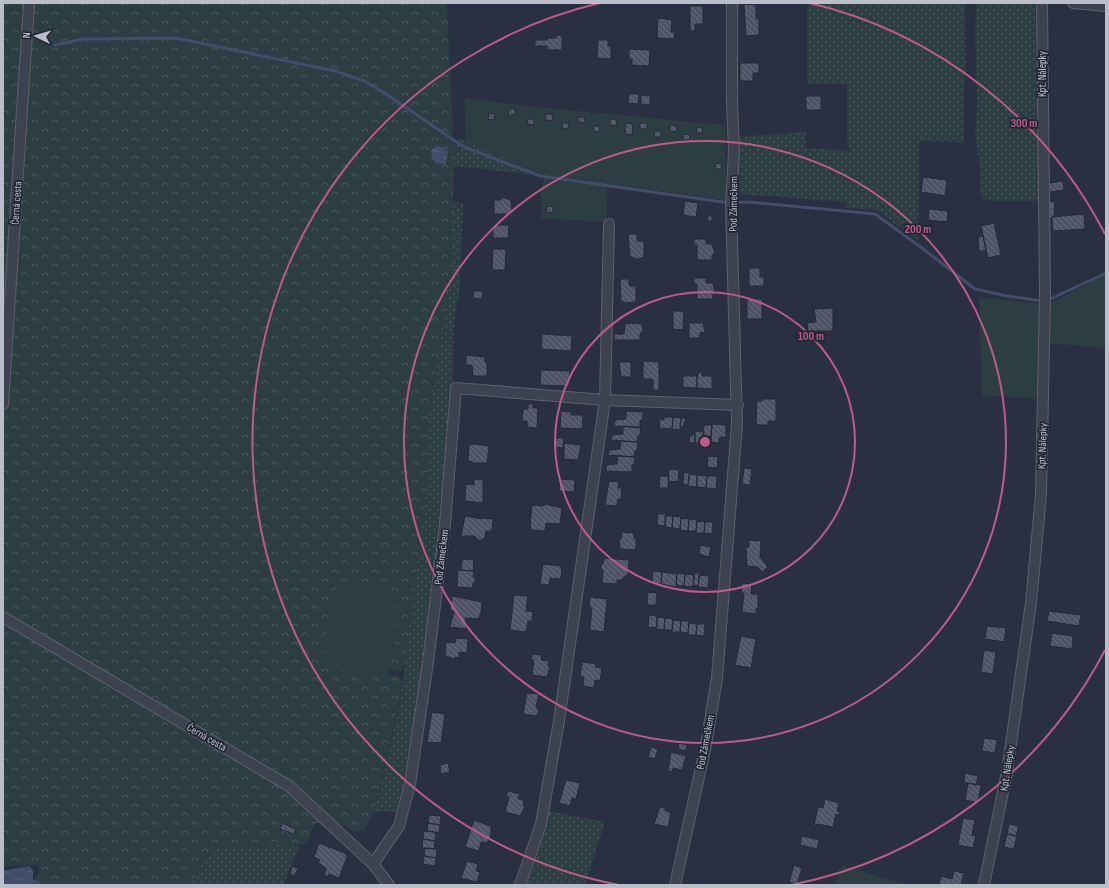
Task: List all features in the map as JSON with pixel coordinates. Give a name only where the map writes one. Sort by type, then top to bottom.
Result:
[{"type":"street","name":"Černá cesta","points":[[3,404],[29,3]]},
{"type":"street","name":"Pod Zámečkem","points":[[675,885],[706,745],[717,678],[738,405],[732,203],[734,152],[732,102],[732,3]]},
{"type":"street","name":"Kpt. Nálepky","points":[[984,885],[1007,772],[1031,603],[1041,494],[1045,300],[1042,3]]},
{"type":"street","points":[[1073,3],[1106,6]]},
{"type":"street","points":[[520,885],[541,824],[553,757],[605,400],[609,224]]},
{"type":"street","name":"Pod Zámečkem","points":[[373,864],[399,826],[410,784],[428,662],[442,547],[456,388],[605,400],[738,405]]},
{"type":"street","name":"Černá cesta","points":[[3,617],[289,786],[373,864],[389,885]]},
{"type":"green space","points":[[3,3],[447,3],[454,155],[453,266],[429,415],[424,548],[418,559],[406,659],[403,669],[397,672],[389,667],[397,630],[381,587],[389,677],[393,675],[399,677],[403,683],[374,812],[364,830],[355,832],[344,825],[315,823],[306,844],[284,846],[276,844],[257,848],[212,847],[191,885],[35,885],[40,865],[3,866]]},
{"type":"green space","points":[[807,3],[965,3],[966,67],[963,142],[919,141],[918,241],[877,210],[847,208],[846,202],[737,194],[736,136],[786,134],[806,131],[806,148],[851,151],[847,143],[847,84],[807,84]]},
{"type":"green space","points":[[976,3],[1030,3],[1035,6],[1036,122],[1040,198],[1038,201],[991,201],[983,199],[980,194],[980,169],[975,134],[977,102],[975,33]]},
{"type":"green space","points":[[465,98],[535,107],[725,125],[726,200],[607,184],[606,222],[541,218],[541,188],[545,176],[466,140]]},
{"type":"green space","points":[[460,138],[545,176],[454,166],[454,144]]},
{"type":"green space","points":[[453,201],[463,204],[460,285],[454,325],[453,385],[422,677],[398,814],[388,811],[374,812],[400,702],[418,559],[424,548],[429,415],[453,266]]},
{"type":"green space","points":[[1106,274],[1106,348],[1048,343],[1049,304]]},
{"type":"green space","points":[[979,297],[1042,304],[1040,399],[982,395]]},
{"type":"green space","points":[[341,586],[381,587],[396,599],[397,630],[389,667],[389,677],[321,667],[333,591]]},
{"type":"green space","points":[[549,811],[605,822],[585,885],[527,885],[544,833]]},
{"type":"green space","points":[[276,844],[284,846],[300,846],[283,885],[191,885],[212,847],[257,848]]},
{"type":"green space","points":[[843,865],[907,885],[835,885]]},
{"type":"water","points":[[438,146],[448,152],[446,164],[436,163],[432,159],[431,151],[433,148]]},
{"type":"water","points":[[29,866],[33,870],[33,885],[3,885],[3,871]]},
{"type":"building","points":[[744,4],[756,5],[756,18],[759,20],[759,35],[746,36]]},
{"type":"building","points":[[690,6],[703,6],[703,24],[695,24],[695,31],[690,31]]},
{"type":"building","points":[[658,18],[672,20],[671,32],[675,32],[674,39],[657,38]]},
{"type":"building","points":[[556,35],[562,36],[562,50],[547,50],[547,46],[535,46],[535,40],[556,38]]},
{"type":"building","points":[[598,40],[608,40],[608,46],[611,46],[611,59],[597,58]]},
{"type":"building","points":[[629,49],[650,50],[649,66],[632,65],[632,59],[629,59]]},
{"type":"building","points":[[740,63],[759,63],[759,73],[753,73],[753,81],[740,81]]},
{"type":"building","points":[[629,94],[639,94],[638,104],[628,103]]},
{"type":"building","points":[[641,95],[650,96],[650,105],[641,104]]},
{"type":"building","points":[[806,96],[821,96],[821,110],[806,110]]},
{"type":"building","points":[[509,109],[515,109],[515,115],[508,115]]},
{"type":"building","points":[[489,113],[495,114],[494,120],[488,119]]},
{"type":"building","points":[[546,114],[553,114],[552,121],[545,120]]},
{"type":"building","points":[[578,117],[585,117],[584,123],[578,122]]},
{"type":"building","points":[[528,119],[534,119],[534,125],[527,124]]},
{"type":"building","points":[[610,119],[617,120],[616,126],[610,125]]},
{"type":"building","points":[[563,123],[569,123],[568,129],[562,128]]},
{"type":"building","points":[[626,123],[633,124],[632,135],[625,134]]},
{"type":"building","points":[[640,123],[647,123],[647,129],[640,129]]},
{"type":"building","points":[[670,125],[677,126],[676,132],[670,131]]},
{"type":"building","points":[[594,126],[600,126],[599,132],[593,131]]},
{"type":"building","points":[[697,127],[703,128],[702,133],[696,133]]},
{"type":"building","points":[[655,131],[661,131],[661,137],[654,137]]},
{"type":"building","points":[[683,134],[690,135],[689,140],[683,140]]},
{"type":"building","points":[[716,163],[722,164],[721,169],[715,169]]},
{"type":"building","points":[[923,177],[947,180],[945,196],[921,192]]},
{"type":"building","points":[[1063,181],[1064,190],[1050,192],[1049,183]]},
{"type":"building","points":[[501,197],[511,200],[512,212],[510,214],[494,214],[494,200],[501,200]]},
{"type":"building","points":[[685,201],[698,203],[696,217],[683,215]]},
{"type":"building","points":[[1048,201],[1055,202],[1054,216],[1052,218],[1048,217]]},
{"type":"building","points":[[547,206],[553,207],[553,213],[546,212]]},
{"type":"building","points":[[929,209],[948,211],[947,222],[928,220]]},
{"type":"building","points":[[1084,214],[1085,229],[1053,231],[1052,217]]},
{"type":"building","points":[[708,216],[712,216],[712,221],[707,221]]},
{"type":"building","points":[[994,223],[1001,255],[988,258],[981,226]]},
{"type":"building","points":[[493,225],[509,225],[508,238],[493,238]]},
{"type":"building","points":[[628,234],[637,234],[637,241],[644,241],[644,257],[638,259],[630,257]]},
{"type":"building","points":[[983,236],[986,251],[979,251],[978,237]]},
{"type":"building","points":[[694,239],[706,239],[706,244],[712,244],[715,254],[712,255],[712,260],[697,260],[697,245],[694,245]]},
{"type":"building","points":[[493,249],[506,249],[505,270],[492,270]]},
{"type":"building","points":[[749,268],[760,268],[760,277],[764,277],[764,286],[749,286]]},
{"type":"building","points":[[694,278],[706,278],[706,283],[713,283],[715,293],[713,294],[712,299],[697,299],[697,284],[694,284]]},
{"type":"building","points":[[620,279],[629,279],[629,286],[636,286],[636,302],[627,303],[621,301]]},
{"type":"building","points":[[474,291],[483,291],[482,299],[473,298]]},
{"type":"building","points":[[747,299],[762,299],[762,319],[747,319]]},
{"type":"building","points":[[833,308],[833,331],[808,331],[807,323],[816,322],[814,309]]},
{"type":"building","points":[[673,311],[684,311],[683,330],[673,329]]},
{"type":"building","points":[[689,323],[703,323],[705,332],[700,333],[700,338],[689,338]]},
{"type":"building","points":[[625,324],[642,324],[643,331],[640,334],[640,340],[614,340],[614,334],[624,334]]},
{"type":"building","points":[[542,334],[572,336],[571,351],[541,349]]},
{"type":"building","points":[[466,355],[485,357],[485,362],[487,362],[487,376],[473,376],[472,365],[466,365]]},
{"type":"building","points":[[619,362],[631,362],[631,377],[621,377]]},
{"type":"building","points":[[643,362],[659,362],[659,390],[653,390],[653,380],[643,379]]},
{"type":"building","points":[[541,370],[570,371],[569,386],[540,385]]},
{"type":"building","points":[[699,372],[702,372],[702,376],[712,376],[712,389],[697,388],[697,374],[699,374]]},
{"type":"building","points":[[683,376],[697,376],[697,388],[683,387]]},
{"type":"building","points":[[762,399],[776,399],[776,421],[768,421],[768,425],[756,425],[757,401],[762,401]]},
{"type":"building","points":[[528,404],[533,404],[533,408],[538,408],[537,428],[527,427],[527,421],[522,421],[523,409],[528,409]]},
{"type":"building","points":[[561,411],[571,412],[571,415],[583,415],[582,429],[560,428]]},
{"type":"building","points":[[626,411],[643,412],[643,418],[640,421],[640,427],[642,428],[614,426],[615,420],[626,419]]},
{"type":"building","points":[[664,417],[673,417],[672,429],[659,428],[660,419],[664,420]]},
{"type":"building","points":[[673,417],[681,418],[680,430],[672,429]]},
{"type":"building","points":[[681,418],[686,418],[683,427],[680,427]]},
{"type":"building","points":[[712,424],[726,425],[726,437],[720,437],[719,443],[711,442]]},
{"type":"building","points":[[704,425],[712,425],[711,437],[703,436]]},
{"type":"building","points":[[623,426],[640,427],[641,433],[638,436],[637,441],[639,442],[611,440],[612,435],[623,434]]},
{"type":"building","points":[[695,431],[704,432],[703,444],[695,443]]},
{"type":"building","points":[[690,435],[695,435],[695,443],[689,443]]},
{"type":"building","points":[[554,438],[564,438],[563,448],[553,447]]},
{"type":"building","points":[[621,441],[637,442],[638,448],[635,451],[634,456],[636,457],[608,455],[609,450],[620,449]]},
{"type":"building","points":[[564,443],[581,445],[578,460],[564,459]]},
{"type":"building","points":[[474,444],[489,446],[487,463],[472,463],[473,462],[468,461],[469,445]]},
{"type":"building","points":[[618,456],[634,457],[635,463],[632,465],[632,472],[606,471],[606,465],[617,464]]},
{"type":"building","points":[[708,456],[718,457],[717,468],[707,467]]},
{"type":"building","points":[[744,468],[752,469],[750,485],[742,484]]},
{"type":"building","points":[[669,469],[679,470],[678,482],[668,481]]},
{"type":"building","points":[[684,472],[690,473],[688,485],[683,484]]},
{"type":"building","points":[[689,474],[697,475],[697,487],[688,486]]},
{"type":"building","points":[[697,475],[707,476],[706,488],[697,487]]},
{"type":"building","points":[[660,476],[669,476],[668,488],[659,488]]},
{"type":"building","points":[[707,476],[717,476],[716,489],[706,488]]},
{"type":"building","points":[[474,479],[483,480],[483,503],[465,501],[466,484],[474,485]]},
{"type":"building","points":[[560,479],[575,480],[574,492],[559,491]]},
{"type":"building","points":[[609,481],[619,482],[618,488],[622,488],[621,500],[618,499],[617,506],[605,505]]},
{"type":"building","points":[[544,504],[562,508],[560,524],[546,523],[545,531],[532,530],[530,527],[532,505],[544,506]]},
{"type":"building","points":[[658,514],[666,514],[665,526],[657,525]]},
{"type":"building","points":[[465,516],[493,519],[492,531],[486,531],[485,537],[482,540],[478,540],[475,536],[461,536]]},
{"type":"building","points":[[665,516],[673,516],[672,528],[665,527]]},
{"type":"building","points":[[673,516],[681,517],[680,529],[672,528]]},
{"type":"building","points":[[681,518],[689,519],[688,531],[680,530]]},
{"type":"building","points":[[689,519],[697,520],[696,531],[688,531]]},
{"type":"building","points":[[697,521],[705,522],[704,533],[696,533]]},
{"type":"building","points":[[705,522],[713,522],[712,534],[704,533]]},
{"type":"building","points":[[622,532],[634,533],[634,538],[636,538],[636,550],[620,549],[619,539],[621,539]]},
{"type":"building","points":[[749,540],[761,541],[760,557],[768,567],[762,572],[758,567],[747,566],[746,547],[749,547]]},
{"type":"building","points":[[700,545],[711,547],[709,557],[699,554]]},
{"type":"building","points":[[604,558],[629,560],[628,574],[621,580],[617,580],[617,584],[602,583],[603,570],[601,570],[601,564],[603,564]]},
{"type":"building","points":[[462,559],[474,560],[473,571],[461,570]]},
{"type":"building","points":[[543,564],[561,566],[562,574],[560,579],[550,578],[549,585],[540,584]]},
{"type":"building","points":[[458,570],[474,571],[473,577],[476,578],[472,588],[457,587]]},
{"type":"building","points":[[653,571],[662,572],[661,584],[652,583]]},
{"type":"building","points":[[662,572],[677,574],[676,587],[661,584]]},
{"type":"building","points":[[677,573],[685,574],[684,586],[676,585]]},
{"type":"building","points":[[695,573],[700,573],[698,586],[693,585]]},
{"type":"building","points":[[685,574],[694,575],[693,587],[684,586]]},
{"type":"building","points":[[699,575],[709,576],[708,588],[698,587]]},
{"type":"building","points":[[742,583],[752,584],[751,594],[758,594],[758,609],[756,609],[756,614],[742,612],[744,593],[741,593]]},
{"type":"building","points":[[648,592],[657,593],[656,605],[647,605]]},
{"type":"building","points":[[514,595],[528,596],[526,611],[533,612],[532,621],[528,621],[526,632],[510,630]]},
{"type":"building","points":[[452,596],[482,602],[481,613],[478,619],[465,618],[466,629],[450,627],[454,611],[450,611]]},
{"type":"building","points":[[590,597],[607,599],[604,632],[590,630],[592,608],[589,607]]},
{"type":"building","points":[[1049,611],[1081,615],[1079,626],[1047,621]]},
{"type":"building","points":[[649,615],[657,616],[657,628],[648,627]]},
{"type":"building","points":[[657,617],[665,618],[664,630],[656,629]]},
{"type":"building","points":[[665,618],[673,619],[672,630],[664,630]]},
{"type":"building","points":[[673,620],[681,621],[680,632],[672,632]]},
{"type":"building","points":[[681,621],[689,621],[688,633],[680,632]]},
{"type":"building","points":[[689,623],[697,624],[696,635],[688,635]]},
{"type":"building","points":[[697,624],[705,624],[704,636],[696,635]]},
{"type":"building","points":[[987,626],[1006,628],[1004,642],[985,639]]},
{"type":"building","points":[[1052,633],[1073,636],[1072,649],[1050,646]]},
{"type":"building","points":[[741,636],[756,639],[751,668],[735,665]]},
{"type":"building","points":[[456,638],[468,639],[467,653],[459,652],[459,658],[455,657],[455,659],[445,656],[446,642],[455,643]]},
{"type":"building","points":[[984,650],[996,652],[993,674],[981,672]]},
{"type":"building","points":[[532,654],[543,655],[541,660],[549,661],[548,666],[550,667],[547,677],[532,675],[534,660],[531,659]]},
{"type":"building","points":[[582,662],[596,664],[595,667],[602,668],[600,681],[595,680],[594,688],[583,686],[584,677],[580,676]]},
{"type":"building","points":[[527,693],[539,694],[536,706],[539,712],[536,716],[523,714]]},
{"type":"building","points":[[432,712],[445,714],[441,743],[427,742]]},
{"type":"building","points":[[984,738],[997,740],[995,753],[982,751]]},
{"type":"building","points":[[679,743],[687,745],[686,751],[678,749]]},
{"type":"building","points":[[651,747],[658,749],[655,759],[648,757]]},
{"type":"building","points":[[671,752],[686,756],[682,770],[673,768],[672,772],[668,771]]},
{"type":"building","points":[[448,763],[450,772],[441,774],[440,765]]},
{"type":"building","points":[[965,773],[978,776],[976,785],[964,782]]},
{"type":"building","points":[[566,780],[580,783],[576,799],[572,798],[570,806],[559,803]]},
{"type":"building","points":[[968,783],[981,785],[978,803],[965,800]]},
{"type":"building","points":[[508,791],[520,794],[518,799],[524,800],[523,805],[525,807],[520,816],[505,812],[509,797],[506,796]]},
{"type":"building","points":[[825,799],[839,803],[837,811],[840,812],[839,815],[836,814],[833,827],[817,824],[816,826],[814,825],[818,807],[823,808]]},
{"type":"building","points":[[660,807],[665,808],[665,810],[671,813],[668,827],[654,824]]},
{"type":"building","points":[[429,815],[441,816],[440,825],[428,823]]},
{"type":"building","points":[[963,818],[975,820],[972,835],[976,836],[973,848],[958,845]]},
{"type":"building","points":[[474,820],[493,827],[491,827],[491,835],[487,843],[481,842],[479,851],[465,847]]},
{"type":"building","points":[[282,823],[296,829],[294,834],[280,829]]},
{"type":"building","points":[[428,823],[440,825],[439,833],[427,831]]},
{"type":"building","points":[[1009,824],[1019,826],[1016,836],[1007,834]]},
{"type":"building","points":[[424,831],[436,832],[435,841],[423,839]]},
{"type":"building","points":[[1007,834],[1017,836],[1014,849],[1004,847]]},
{"type":"building","points":[[802,836],[819,840],[817,849],[800,845]]},
{"type":"building","points":[[423,839],[435,841],[434,849],[422,848]]},
{"type":"building","points":[[319,843],[345,853],[347,857],[339,878],[329,874],[328,877],[324,875],[326,868],[318,863],[320,860],[314,857]]},
{"type":"building","points":[[425,848],[437,849],[436,858],[424,856]]},
{"type":"building","points":[[424,856],[436,858],[435,866],[423,864]]},
{"type":"building","points":[[467,861],[478,864],[476,871],[480,872],[477,882],[461,878]]},
{"type":"building","points":[[794,865],[802,868],[797,884],[789,882]]},
{"type":"building","points":[[292,866],[298,868],[295,876],[290,874]]},
{"type":"building","points":[[954,871],[964,873],[961,885],[939,885],[941,876],[952,879]]},
{"type":"waterway","points":[[51,46],[83,39],[176,38],[335,71],[364,81],[383,92],[464,147],[540,176],[730,203],[748,202],[875,214],[975,289],[1007,296],[1042,301]]},
{"type":"waterway","points":[[1048,300],[1106,273]]},
{"type":"waterway","points":[[27,885],[34,881],[40,885]]}]
